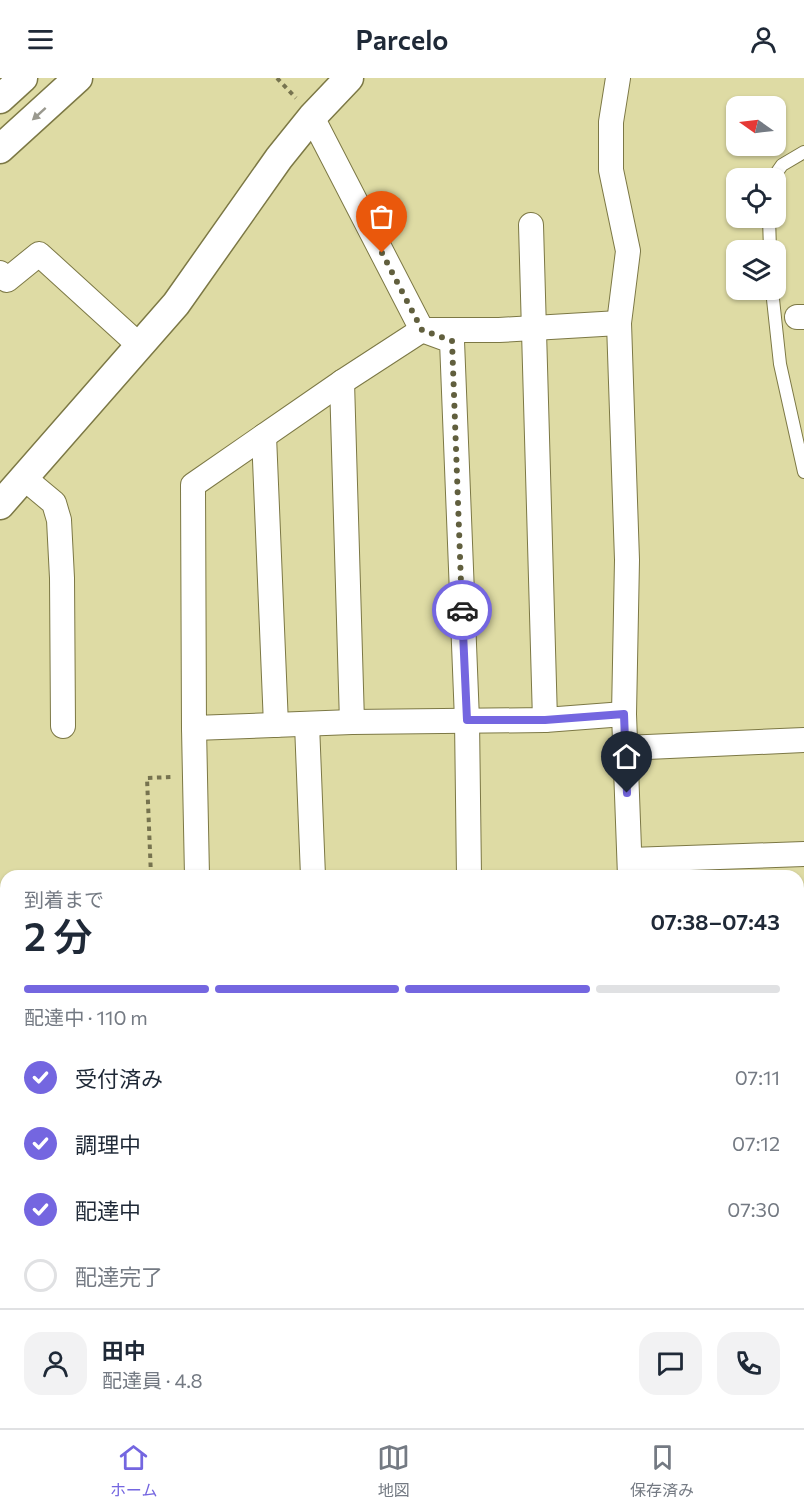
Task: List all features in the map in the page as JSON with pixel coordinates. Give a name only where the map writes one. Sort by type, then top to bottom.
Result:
[{"type":"street","points":[[0,99],[23,78]]},
{"type":"street","points":[[0,149],[78,78]]},
{"type":"street","points":[[0,505],[176,304],[279,158],[312,117],[349,78]]},
{"type":"street","points":[[618,78],[611,122],[611,170],[628,251],[619,323],[627,560],[624,714],[630,868],[804,854]]},
{"type":"street","points":[[312,117],[422,330],[452,341],[467,720],[469,870]]},
{"type":"street","points":[[531,225],[545,720]]},
{"type":"street","points":[[0,273],[7,280],[39,254],[140,346]]},
{"type":"street","points":[[197,870],[193,485],[422,330],[499,330],[619,323]]},
{"type":"street","points":[[342,382],[352,722]]},
{"type":"street","points":[[264,436],[276,725]]},
{"type":"street","points":[[24,478],[54,503],[59,520],[62,578],[63,726]]},
{"type":"street","points":[[194,728],[352,722],[545,720],[624,714]]},
{"type":"street","points":[[307,724],[313,870]]},
{"type":"street","points":[[625,748],[804,740]]},
{"type":"lane","points":[[780,168],[804,152]]},
{"type":"lane","points":[[773,300],[780,364],[804,472]]},
{"type":"path","points":[[147,778],[151,870]]},
{"type":"way so far","points":[[382,253],[422,330],[452,341],[462,610]]},
{"type":"route","points":[[462,610],[467,720],[545,720],[624,714],[627,793]]}]
